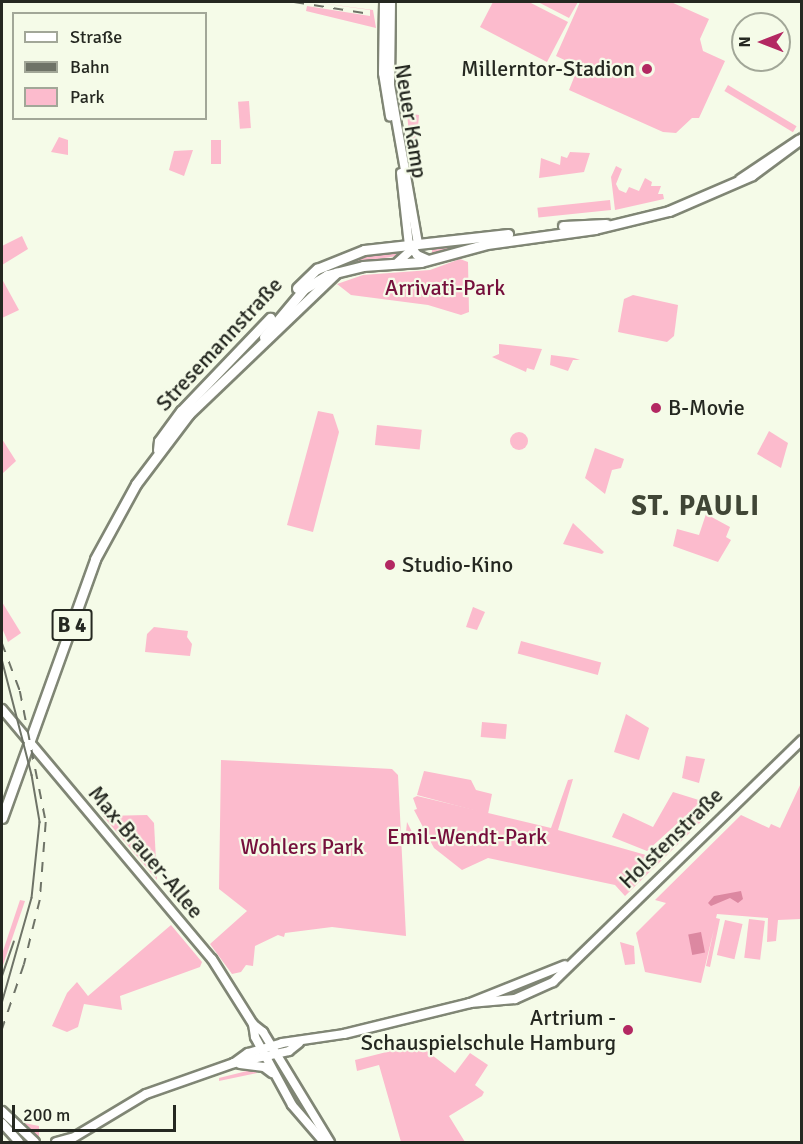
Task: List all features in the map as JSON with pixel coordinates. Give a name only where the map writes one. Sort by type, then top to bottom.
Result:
[{"type":"main road","name":"Neuer Kamp","points":[[387,2],[390,90],[414,247]]},
{"type":"main road","name":"B 4","points":[[398,262],[429,261],[470,248],[595,229],[606,224],[676,209],[740,179],[800,139]]},
{"type":"main road","name":"B 4","points":[[414,247],[476,236],[594,222],[606,224]]},
{"type":"main road","points":[[398,262],[414,247],[429,261]]},
{"type":"main road","name":"Stresemannstraße","points":[[158,450],[159,441],[181,411],[317,269],[364,250],[414,247]]},
{"type":"main road","name":"Stresemannstraße","points":[[2,818],[95,559],[158,450],[261,342],[336,273],[398,262]]},
{"type":"main road","name":"Max-Brauer-Allee","points":[[2,709],[212,959],[253,1024],[272,1046],[304,1105],[330,1143]]},
{"type":"main road","name":"Holstenstraße","points":[[56,1143],[69,1140],[132,1100],[234,1063],[261,1049],[299,1043],[470,1003],[492,1003],[533,992],[553,982],[568,964],[801,740]]},
{"type":"main road","name":"Max-Brauer-Allee","points":[[253,1024],[261,1049],[298,1115],[324,1143]]},
{"type":"main road","name":"Holstenstraße","points":[[234,1063],[266,1058],[299,1043]]},
{"type":"main road","points":[[234,1063],[266,1068],[275,1075]]},
{"type":"main road","points":[[282,1086],[304,1105]]},
{"type":"main road","points":[[2,1111],[35,1143]]},
{"type":"main road","points":[[2,1123],[20,1141]]},
{"type":"green space","points":[[313,2],[373,10],[376,28],[306,11],[307,6],[370,16],[370,10]]},
{"type":"green space","points":[[493,2],[529,2],[568,22],[547,62],[480,27]]},
{"type":"green space","points":[[538,2],[578,2],[569,18]]},
{"type":"green space","name":"Millerntor-Stadion","points":[[580,2],[671,2],[709,19],[700,39],[703,51],[725,61],[699,118],[692,118],[676,133],[663,132],[569,90],[575,75],[571,63],[556,56]]},
{"type":"green space","points":[[728,85],[797,126],[793,132],[724,91]]},
{"type":"green space","points":[[249,101],[251,128],[240,129],[238,102]]},
{"type":"green space","points":[[407,113],[419,115],[416,152],[411,155]]},
{"type":"green space","points":[[59,137],[68,140],[68,155],[51,152]]},
{"type":"green space","points":[[211,140],[221,140],[221,164],[211,164]]},
{"type":"green space","points":[[193,150],[184,176],[169,170],[174,151]]},
{"type":"green space","points":[[570,152],[590,153],[584,172],[539,178],[541,158],[560,165],[561,156],[567,158]]},
{"type":"green space","points":[[616,166],[622,169],[616,184],[619,190],[626,193],[629,187],[639,191],[645,178],[652,182],[651,186],[661,186],[658,194],[663,194],[664,199],[615,210],[611,177]]},
{"type":"green space","points":[[610,200],[611,210],[538,218],[537,208]]},
{"type":"green space","points":[[22,236],[28,249],[2,265],[2,246]]},
{"type":"green space","points":[[480,242],[432,256],[432,248]]},
{"type":"green space","points":[[397,252],[397,256],[335,266],[354,258]]},
{"type":"green space","name":"Arrivati-Park","points":[[460,259],[468,262],[469,312],[461,315],[428,305],[351,295],[337,284],[363,275],[430,270]]},
{"type":"green space","points":[[2,279],[19,310],[2,318]]},
{"type":"green space","points":[[633,295],[678,305],[674,336],[667,342],[618,332],[624,299]]},
{"type":"green space","points":[[499,344],[542,349],[534,370],[527,368],[526,372],[492,357],[499,354]]},
{"type":"green space","points":[[551,355],[580,360],[573,360],[568,371],[550,365]]},
{"type":"green space","points":[[318,411],[333,414],[339,432],[313,532],[287,525]]},
{"type":"green space","points":[[377,425],[422,430],[420,450],[375,445]]},
{"type":"green space","points":[[769,431],[788,443],[781,468],[757,454]]},
{"type":"green space","points":[[515,432],[523,432],[528,437],[526,448],[515,450],[510,445],[510,437]]},
{"type":"green space","points":[[2,439],[16,461],[2,474]]},
{"type":"green space","points":[[595,448],[624,459],[621,468],[612,470],[605,494],[585,478]]},
{"type":"green space","points":[[706,514],[730,527],[726,537],[731,540],[718,562],[673,546],[677,529],[699,535]]},
{"type":"green space","points":[[573,523],[604,552],[602,554],[563,544]]},
{"type":"green space","points":[[2,602],[21,633],[8,642],[2,628]]},
{"type":"green space","points":[[473,607],[485,612],[477,630],[466,627]]},
{"type":"green space","points":[[154,627],[188,631],[187,637],[192,644],[190,656],[145,652],[147,634]]},
{"type":"green space","points":[[521,641],[601,662],[598,675],[518,654]]},
{"type":"green space","points":[[626,714],[649,728],[639,760],[614,752]]},
{"type":"green space","points":[[482,722],[507,724],[506,739],[481,737]]},
{"type":"green space","points":[[686,756],[705,759],[699,783],[682,778]]},
{"type":"green space","name":"Wohlers Park","points":[[221,760],[392,769],[398,775],[406,936],[332,927],[285,933],[284,937],[278,935],[255,946],[253,966],[246,965],[241,972],[232,974],[210,944],[247,911],[219,889]]},
{"type":"green space","points":[[424,771],[471,780],[476,790],[492,794],[488,814],[417,795]]},
{"type":"green space","name":"Emil-Wendt-Park","points":[[573,779],[558,830],[646,855],[702,805],[710,813],[625,896],[615,885],[488,858],[462,870],[434,848],[414,810],[417,809],[413,798],[417,796],[551,828],[568,780]]},
{"type":"green space","points":[[801,783],[801,919],[778,920],[776,941],[767,942],[768,918],[717,914],[716,918],[720,919],[710,967],[706,966],[714,929],[701,983],[645,972],[636,933],[666,903],[655,900],[741,815],[769,828],[771,824],[780,828]]},
{"type":"green space","points":[[673,792],[702,801],[647,851],[612,837],[623,813],[653,827]]},
{"type":"green space","points":[[147,815],[154,823],[157,880],[103,816]]},
{"type":"green space","points":[[407,822],[418,844],[405,842]]},
{"type":"green space","points":[[20,900],[25,901],[2,968],[2,954]]},
{"type":"green space","points":[[749,919],[765,921],[760,960],[744,958]]},
{"type":"green space","points":[[725,920],[743,924],[734,959],[717,955]]},
{"type":"green space","points":[[171,925],[202,962],[200,967],[120,996],[122,1010],[84,1004],[78,1027],[67,1032],[52,1026],[67,993],[77,982],[88,996]]},
{"type":"green space","points":[[620,942],[634,946],[635,964],[625,965]]},
{"type":"green space","points":[[418,1044],[455,1073],[470,1053],[488,1065],[475,1085],[484,1092],[482,1096],[449,1116],[465,1142],[401,1142],[379,1065],[357,1071],[355,1060]]},
{"type":"green space","points":[[255,1069],[257,1073],[219,1081],[219,1078]]},
{"type":"green space","points":[[24,1123],[39,1126],[39,1138],[27,1129]]},
{"type":"shaded area","points":[[741,891],[743,899],[738,903],[730,898],[711,906],[708,903],[714,896]]},
{"type":"shaded area","points":[[701,932],[705,953],[692,955],[688,934]]},
{"type":"tram line","points":[[2,659],[32,775],[40,822],[32,898],[2,1004]]},
{"type":"tram line","points":[[2,976],[14,942]]},
{"type":"railway","points":[[294,2],[370,14]]},
{"type":"railway","points":[[2,643],[20,691],[46,822],[40,900],[24,965],[2,1030]]},
{"type":"place","name":"Millerntor-Stadion","points":[[647,69]]},
{"type":"place","name":"B-Movie","points":[[656,408]]},
{"type":"place","name":"Studio-Kino","points":[[390,565]]},
{"type":"place","name":"Artrium - Schauspielschule Hamburg","points":[[628,1030]]},
{"type":"district","name":"ST. PAULI","points":[[696,506]]}]
